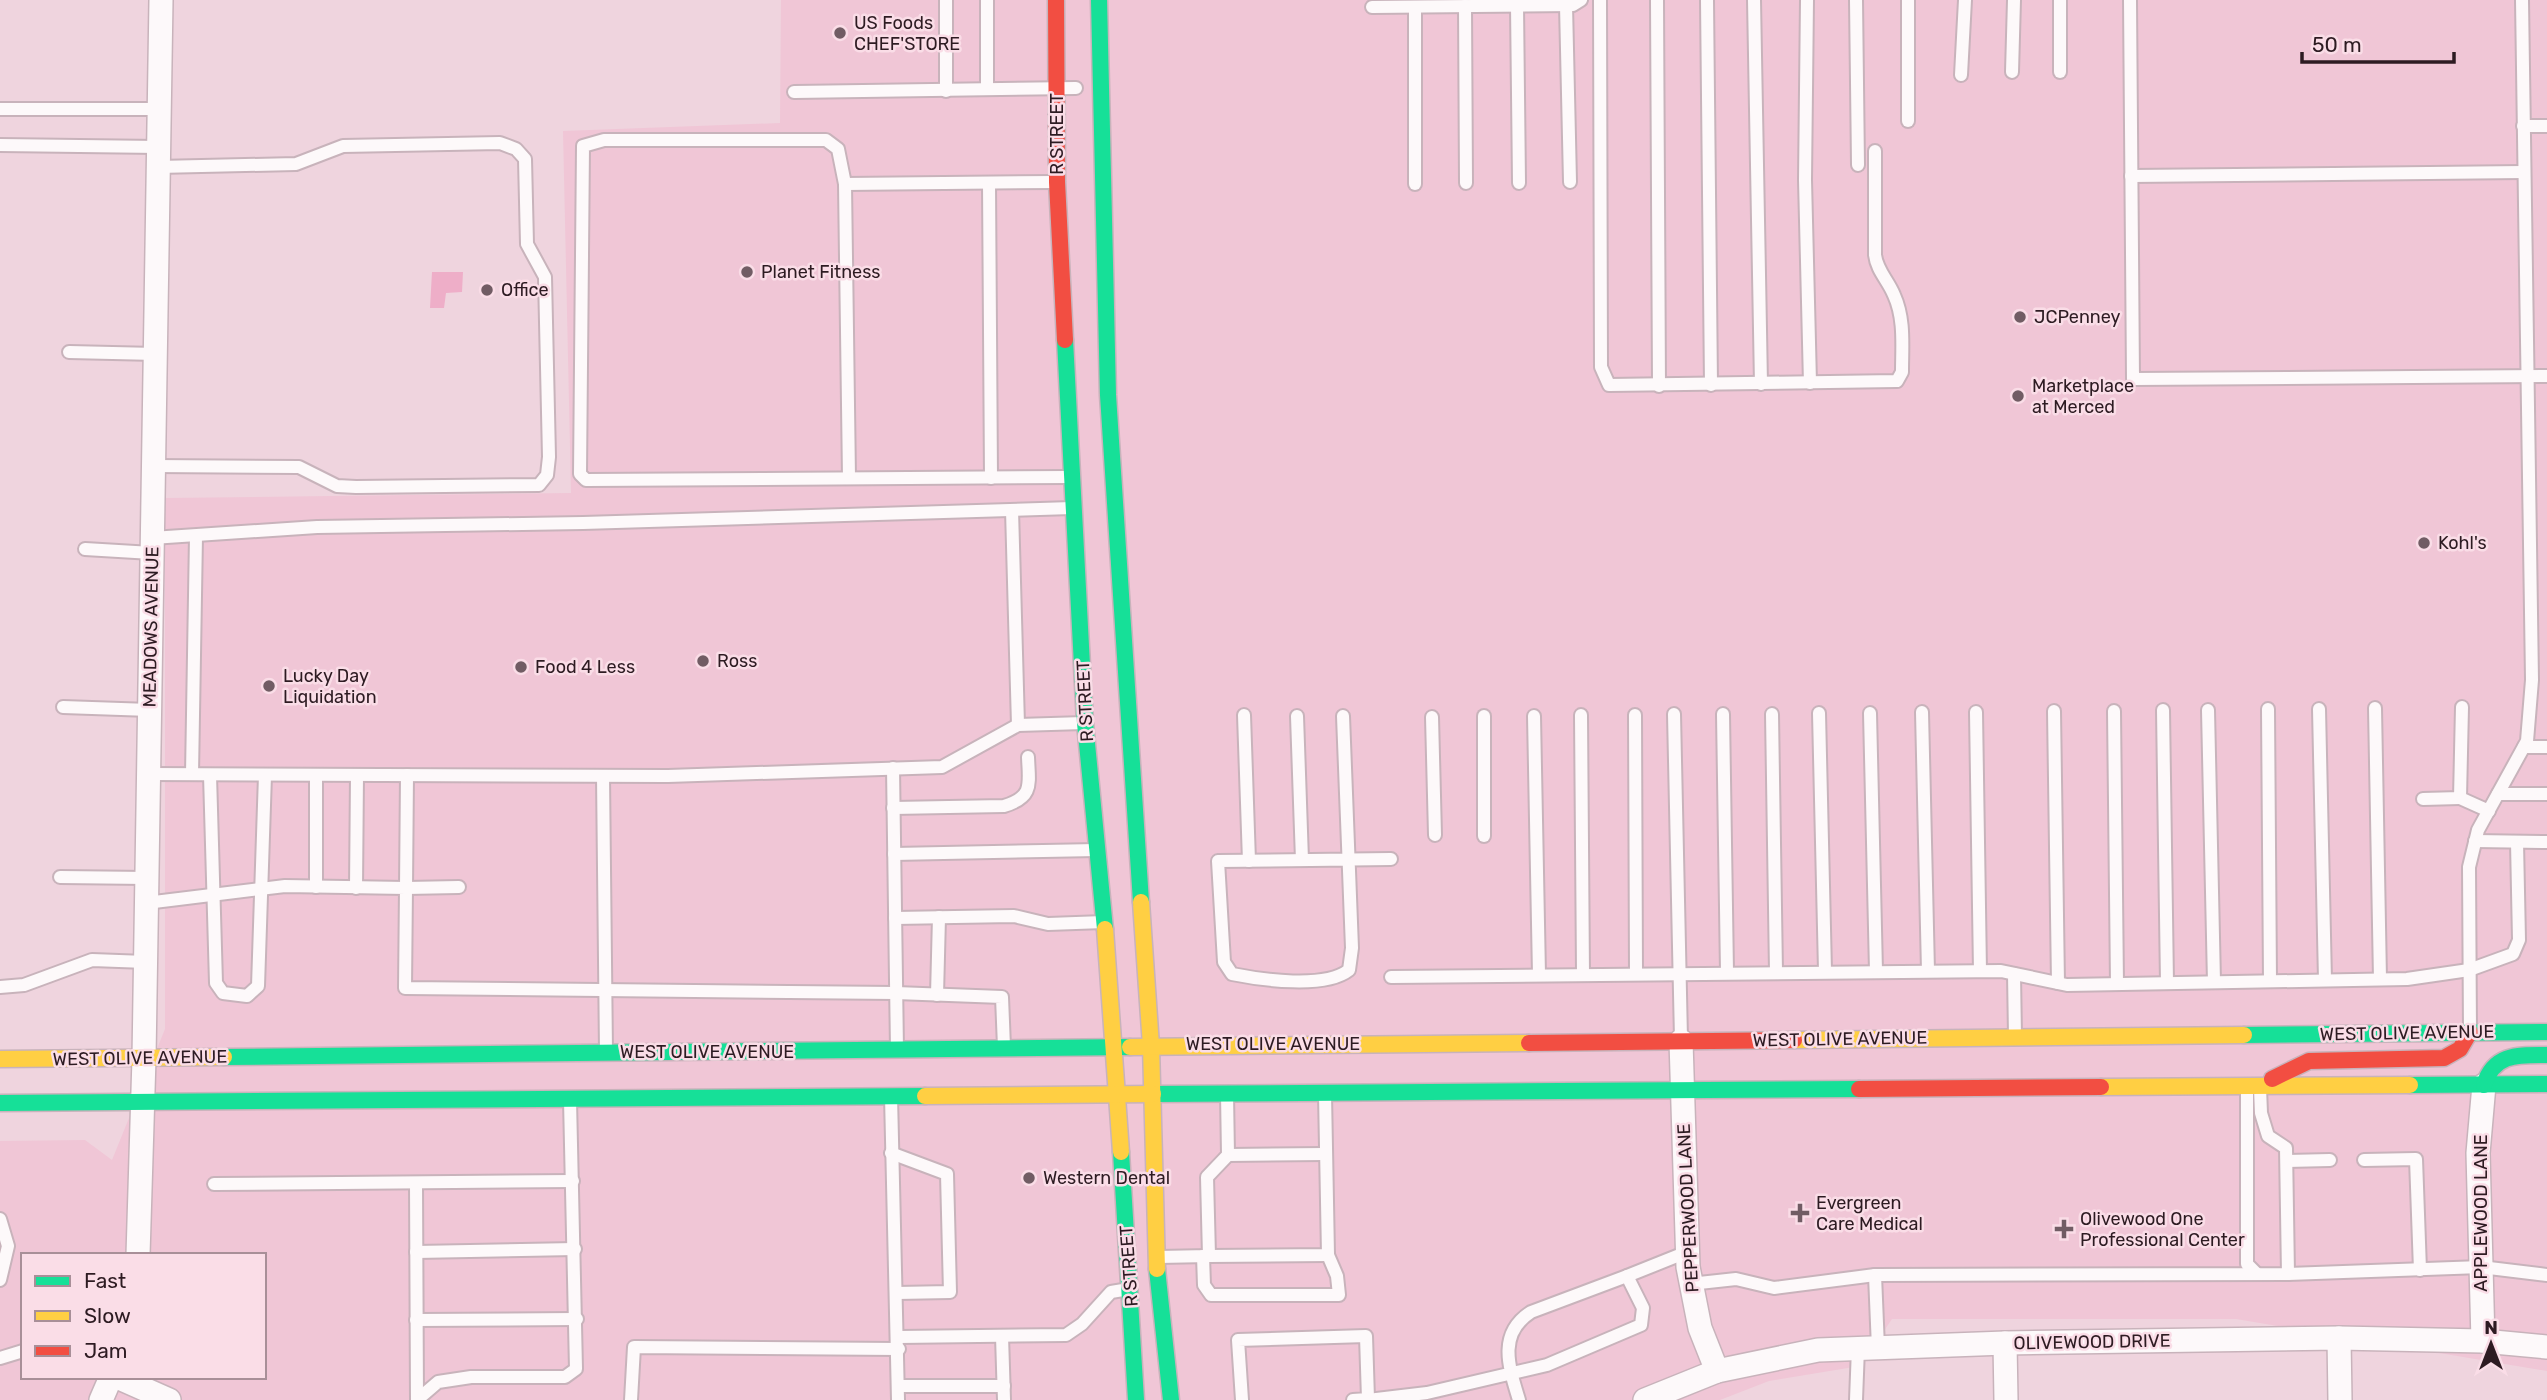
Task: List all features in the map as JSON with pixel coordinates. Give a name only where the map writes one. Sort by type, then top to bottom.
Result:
[{"type":"main road","points":[[1057,0],[1074,28]]},
{"type":"main road","name":"R STREET","points":[[1057,0],[1057,182],[1085,723],[1115,1047],[1136,1400]]},
{"type":"main road","name":"R STREET","points":[[1099,0],[1108,395],[1151,1046],[1150,1095],[1161,1338],[1171,1400]]},
{"type":"main road","points":[[1087,170],[1089,176],[1102,181]]},
{"type":"main road","points":[[1057,182],[1073,203]]},
{"type":"main road","points":[[1090,354],[1093,373],[1108,395]]},
{"type":"main road","points":[[1076,535],[1091,560],[1098,657]]},
{"type":"main road","points":[[1108,710],[1130,715]]},
{"type":"main road","points":[[1085,723],[1099,730],[1103,736]]},
{"type":"main road","points":[[1116,794],[1122,816],[1137,836]]},
{"type":"main road","points":[[2253,1085],[2309,1061],[2444,1058],[2460,1049],[2470,1032]]},
{"type":"main road","name":"WEST OLIVE AVENUE","points":[[0,1059],[2547,1032]]},
{"type":"main road","points":[[2484,1085],[2487,1070],[2494,1061],[2513,1056],[2547,1055]]},
{"type":"main road","points":[[0,1103],[2547,1084]]},
{"type":"main road","points":[[1134,1355],[1146,1377],[1150,1400]]},
{"type":"street","name":"MEADOWS AVENUE","points":[[138,1253],[146,962],[161,0]]},
{"type":"street","name":"PEPPERWOOD LANE","points":[[1681,1041],[1690,1284],[1700,1328],[1717,1371]]},
{"type":"street","name":"APPLEWOOD LANE","points":[[2483,1341],[2479,1153],[2484,1085]]},
{"type":"street","name":"OLIVEWOOD DRIVE","points":[[1645,1400],[1717,1371],[1818,1350],[2005,1343],[2339,1338],[2483,1341],[2547,1347]]},
{"type":"street","points":[[2339,1338],[2340,1400]]},
{"type":"street","points":[[2005,1343],[2006,1400]]},
{"type":"street","points":[[101,1400],[110,1379]]},
{"type":"street","points":[[122,1379],[169,1400]]},
{"type":"lane","points":[[946,0],[946,91]]},
{"type":"lane","points":[[987,0],[987,89]]},
{"type":"lane","points":[[1372,7],[1566,5],[1581,0]]},
{"type":"lane","points":[[1600,0],[1602,376],[1609,385],[1897,381],[1902,372],[1900,310],[1894,292],[1876,267],[1875,151]]},
{"type":"lane","points":[[1657,0],[1659,386]]},
{"type":"lane","points":[[1707,0],[1711,385]]},
{"type":"lane","points":[[1754,0],[1761,384]]},
{"type":"lane","points":[[1807,0],[1805,180],[1810,383]]},
{"type":"lane","points":[[1856,0],[1858,166]]},
{"type":"lane","points":[[1908,0],[1908,121]]},
{"type":"lane","points":[[1961,75],[1965,0]]},
{"type":"lane","points":[[2012,72],[2014,0]]},
{"type":"lane","points":[[2060,0],[2060,72]]},
{"type":"lane","points":[[2130,0],[2133,379],[2547,376]]},
{"type":"lane","points":[[2470,1032],[2468,881],[2475,841],[2524,747],[2530,727],[2532,680],[2522,0]]},
{"type":"lane","points":[[1517,5],[1519,183]]},
{"type":"lane","points":[[1566,5],[1570,182]]},
{"type":"lane","points":[[1465,6],[1466,183]]},
{"type":"lane","points":[[1415,7],[1415,184]]},
{"type":"lane","points":[[794,92],[1076,88]]},
{"type":"lane","points":[[0,109],[159,108]]},
{"type":"lane","points":[[2523,126],[2547,126]]},
{"type":"lane","points":[[849,478],[845,184],[838,149],[826,139],[604,140],[583,146],[580,474],[586,480],[1073,477]]},
{"type":"lane","points":[[0,145],[296,164],[344,146],[500,143],[516,149],[525,159],[527,244],[545,277],[550,457],[547,475],[539,485],[356,487],[337,486],[299,467],[154,466]]},
{"type":"lane","points":[[2131,176],[2524,172]]},
{"type":"lane","points":[[845,184],[1057,182]]},
{"type":"lane","points":[[989,183],[991,478]]},
{"type":"lane","points":[[69,352],[156,354]]},
{"type":"lane","points":[[85,549],[152,545],[196,537],[317,527],[1075,508]]},
{"type":"lane","points":[[1012,510],[1018,725]]},
{"type":"lane","points":[[192,774],[196,537]]},
{"type":"lane","points":[[63,707],[150,710]]},
{"type":"lane","points":[[2460,798],[2462,707]]},
{"type":"lane","points":[[2375,708],[2380,979]]},
{"type":"lane","points":[[2268,709],[2270,981]]},
{"type":"lane","points":[[2319,709],[2325,980]]},
{"type":"lane","points":[[2114,710],[2117,984]]},
{"type":"lane","points":[[2163,710],[2167,983]]},
{"type":"lane","points":[[2208,710],[2214,982]]},
{"type":"lane","points":[[2054,711],[2058,983]]},
{"type":"lane","points":[[1922,712],[1928,971]]},
{"type":"lane","points":[[1976,712],[1980,971]]},
{"type":"lane","points":[[1819,713],[1825,971]]},
{"type":"lane","points":[[1870,713],[1876,971]]},
{"type":"lane","points":[[1674,714],[1681,1041]]},
{"type":"lane","points":[[1723,714],[1727,972]]},
{"type":"lane","points":[[1772,714],[1776,972]]},
{"type":"lane","points":[[1244,715],[1249,861]]},
{"type":"lane","points":[[1581,715],[1583,974]]},
{"type":"lane","points":[[1635,715],[1636,973]]},
{"type":"lane","points":[[1297,716],[1302,860]]},
{"type":"lane","points":[[1343,716],[1350,859],[1352,948],[1349,970],[1338,978],[1264,981],[1232,974],[1224,962],[1218,861],[1350,859],[1391,859]]},
{"type":"lane","points":[[1484,716],[1484,836]]},
{"type":"lane","points":[[1534,716],[1539,975]]},
{"type":"lane","points":[[1433,717],[1435,835]]},
{"type":"lane","points":[[149,774],[603,776],[942,767],[1018,725],[1085,723]]},
{"type":"lane","points":[[2524,747],[2547,747]]},
{"type":"lane","points":[[893,807],[1004,806],[1020,802],[1029,790],[1028,757]]},
{"type":"lane","points":[[892,768],[897,1050]]},
{"type":"lane","points":[[210,775],[216,983],[223,993],[247,996],[258,986],[265,775]]},
{"type":"lane","points":[[316,775],[316,887]]},
{"type":"lane","points":[[356,888],[357,775]]},
{"type":"lane","points":[[407,775],[405,988],[896,993],[1002,997],[1004,1049]]},
{"type":"lane","points":[[603,776],[603,990],[606,1052]]},
{"type":"lane","points":[[2498,794],[2547,794]]},
{"type":"lane","points":[[2423,799],[2460,798],[2489,811]]},
{"type":"lane","points":[[2475,841],[2547,842]]},
{"type":"lane","points":[[1391,977],[1980,971],[2014,974],[2058,983],[2117,984],[2380,979],[2469,970],[2513,954],[2519,940],[2517,842]]},
{"type":"lane","points":[[894,854],[1097,850]]},
{"type":"lane","points":[[60,877],[147,878]]},
{"type":"lane","points":[[146,904],[285,886],[458,887]]},
{"type":"lane","points":[[895,918],[1014,916],[1048,924],[1104,922]]},
{"type":"lane","points":[[937,995],[939,917]]},
{"type":"lane","points":[[0,987],[24,985],[92,960],[146,962]]},
{"type":"lane","points":[[2014,974],[2015,1037]]},
{"type":"lane","points":[[2253,1085],[2268,1136],[2287,1148],[2288,1274]]},
{"type":"lane","points":[[2253,1085],[2247,1264],[2257,1275]]},
{"type":"lane","points":[[1227,1094],[1228,1155],[1207,1177],[1205,1285],[1212,1295],[1339,1295],[1337,1276],[1328,1255],[1325,1093]]},
{"type":"lane","points":[[891,1096],[899,1343],[898,1400]]},
{"type":"lane","points":[[417,1400],[438,1382],[471,1377],[565,1377],[576,1369],[577,1319],[570,1098]]},
{"type":"lane","points":[[891,1153],[947,1174],[950,1292],[897,1293]]},
{"type":"lane","points":[[1228,1155],[1325,1154]]},
{"type":"lane","points":[[2364,1160],[2416,1159],[2420,1270]]},
{"type":"lane","points":[[2287,1161],[2330,1160]]},
{"type":"lane","points":[[214,1184],[573,1181]]},
{"type":"lane","points":[[416,1183],[417,1400]]},
{"type":"lane","points":[[0,1219],[8,1245],[0,1280]]},
{"type":"lane","points":[[416,1252],[575,1249]]},
{"type":"lane","points":[[1519,1400],[1505,1352],[1518,1321],[1531,1312],[1687,1252]]},
{"type":"lane","points":[[1158,1257],[1328,1255]]},
{"type":"lane","points":[[1690,1284],[1736,1279],[1774,1288],[1875,1275],[2257,1275],[2481,1267],[2547,1276]]},
{"type":"lane","points":[[1856,1400],[1868,1348],[1875,1275]]},
{"type":"lane","points":[[1353,1400],[1427,1393],[1546,1365],[1641,1325],[1643,1308],[1627,1276]]},
{"type":"lane","points":[[631,1400],[634,1347],[899,1343],[1066,1335],[1082,1324],[1111,1292],[1131,1289]]},
{"type":"lane","points":[[416,1320],[577,1319]]},
{"type":"lane","points":[[1002,1336],[1004,1400]]},
{"type":"lane","points":[[1242,1400],[1238,1340],[1366,1336],[1368,1400]]},
{"type":"lane","points":[[0,1359],[21,1352]]},
{"type":"lane","points":[[898,1386],[1004,1386]]},
{"type":"shaded area","points":[[781,0],[2547,0],[2547,1371],[2236,1319],[1892,1319],[1860,1366],[1769,1381],[1720,1400],[0,1400],[0,1141],[85,1140],[112,1160],[165,1029],[165,498],[571,493],[563,131],[780,123]]},
{"type":"shaded area","points":[[432,272],[463,272],[462,292],[446,293],[444,308],[430,308]]},
{"type":"traffic: fast","points":[[1099,0],[1108,395],[1141,902]]},
{"type":"traffic: fast","points":[[1065,340],[1085,723],[1105,929]]},
{"type":"traffic: fast","points":[[2244,1035],[2547,1032]]},
{"type":"traffic: fast","points":[[224,1057],[1130,1047]]},
{"type":"traffic: fast","points":[[2484,1085],[2488,1075],[2501,1061],[2517,1056],[2547,1055]]},
{"type":"traffic: fast","points":[[2410,1085],[2547,1084]]},
{"type":"traffic: fast","points":[[1153,1094],[1859,1089]]},
{"type":"traffic: fast","points":[[0,1103],[925,1096]]},
{"type":"traffic: fast","points":[[1121,1152],[1136,1400]]},
{"type":"traffic: fast","points":[[1157,1269],[1171,1400]]},
{"type":"traffic: slow","points":[[1141,902],[1151,1046],[1157,1269]]},
{"type":"traffic: slow","points":[[1105,929],[1121,1152]]},
{"type":"traffic: slow","points":[[1794,1040],[2244,1035]]},
{"type":"traffic: slow","points":[[1130,1047],[1529,1043]]},
{"type":"traffic: slow","points":[[0,1059],[224,1057]]},
{"type":"traffic: slow","points":[[2101,1087],[2410,1085]]},
{"type":"traffic: slow","points":[[925,1096],[1153,1094]]},
{"type":"traffic: jam","points":[[1056,0],[1057,182],[1065,340]]},
{"type":"traffic: jam","points":[[2272,1079],[2309,1061],[2444,1058],[2460,1049],[2470,1032]]},
{"type":"traffic: jam","points":[[1529,1043],[1794,1040]]},
{"type":"traffic: jam","points":[[1859,1089],[2101,1087]]},
{"type":"place","name":"US Foods CHEF'STORE","points":[[840,33]]},
{"type":"place","name":"Planet Fitness","points":[[747,272]]},
{"type":"place","name":"Office","points":[[487,290]]},
{"type":"place","name":"JCPenney","points":[[2020,317]]},
{"type":"place","name":"Marketplace at Merced","points":[[2018,396]]},
{"type":"place","name":"Kohl's","points":[[2424,543]]},
{"type":"place","name":"Ross","points":[[703,661]]},
{"type":"place","name":"Food 4 Less","points":[[521,667]]},
{"type":"place","name":"Lucky Day Liquidation","points":[[269,686]]},
{"type":"place","name":"Western Dental","points":[[1029,1178]]},
{"type":"place","name":"Evergreen Care Medical","points":[[1800,1213]]},
{"type":"place","name":"Olivewood One Professional Center","points":[[2064,1229]]}]
